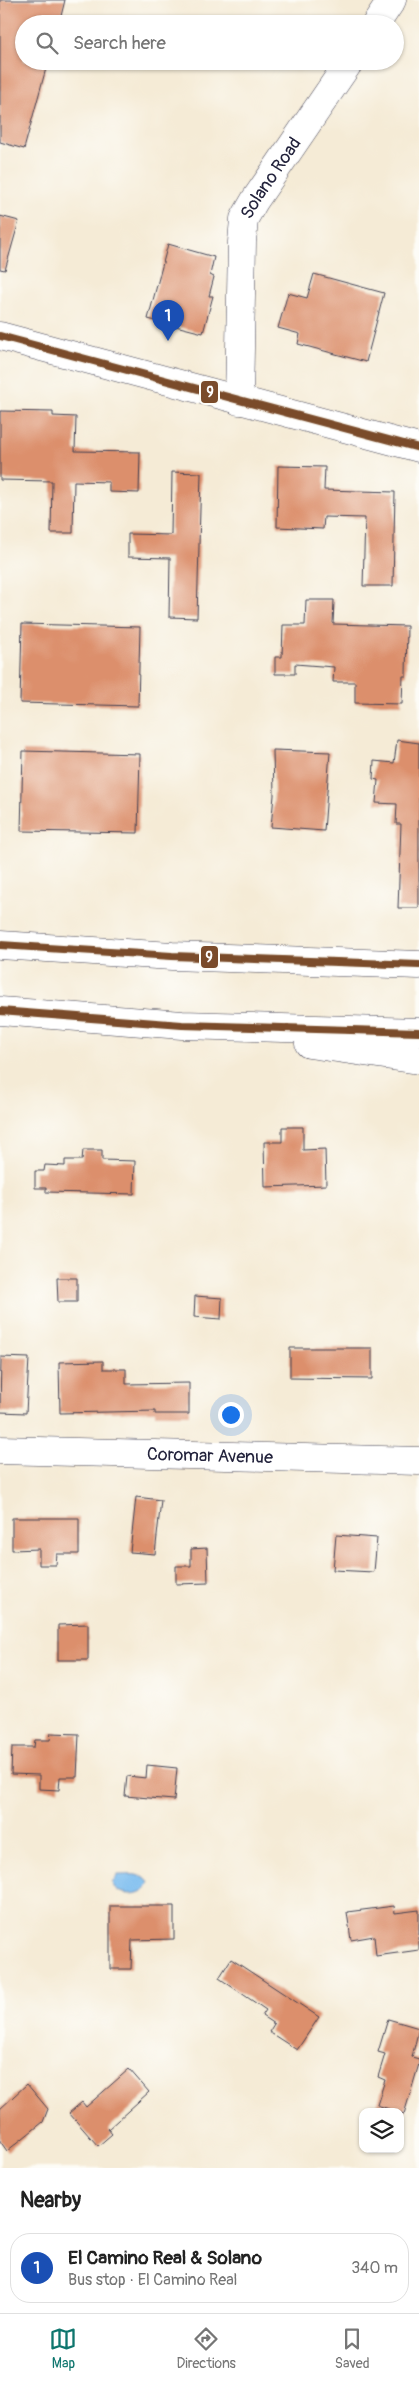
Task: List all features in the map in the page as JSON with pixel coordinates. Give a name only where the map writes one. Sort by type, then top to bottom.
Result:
[{"type":"main road","points":[[382,15],[392,0]]},
{"type":"main road","name":"Solano Road","points":[[239,401],[244,219],[344,70]]},
{"type":"main road","points":[[0,336],[419,448]]},
{"type":"main road","points":[[0,945],[172,956],[419,965]]},
{"type":"main road","points":[[0,1011],[182,1025],[419,1032]]},
{"type":"main road","points":[[182,1025],[419,1060]]},
{"type":"main road","name":"Coromar Avenue","points":[[0,1450],[419,1461]]},
{"type":"water","points":[[118,1875],[143,1877],[149,1883],[142,1891],[131,1894],[125,1893],[115,1888],[112,1883]]},
{"type":"building","points":[[0,0],[65,0],[61,15],[15,15],[15,70],[46,70],[24,149],[0,142]]},
{"type":"building","points":[[0,216],[19,221],[5,270],[0,269]]},
{"type":"building","points":[[168,244],[214,257],[210,275],[214,277],[209,296],[213,296],[203,333],[148,319]]},
{"type":"building","points":[[314,274],[384,293],[366,362],[298,344],[300,334],[278,328],[288,293],[307,298]]},
{"type":"building","points":[[0,411],[53,412],[53,416],[76,417],[75,451],[140,452],[139,493],[109,492],[109,482],[74,481],[73,533],[51,533],[52,481],[0,480]]},
{"type":"building","points":[[278,466],[325,467],[324,490],[395,492],[393,586],[363,586],[365,518],[324,517],[323,529],[277,527]]},
{"type":"building","points":[[172,472],[201,473],[197,618],[169,617],[170,558],[128,557],[128,534],[171,535]]},
{"type":"building","points":[[306,600],[334,600],[333,624],[407,626],[406,676],[403,676],[402,704],[355,703],[355,682],[333,682],[334,667],[295,664],[295,674],[275,674],[275,657],[282,657],[283,625],[305,625]]},
{"type":"building","points":[[22,624],[140,627],[138,706],[20,703]]},
{"type":"building","points":[[397,740],[419,743],[419,908],[398,908],[401,824],[396,824],[397,804],[376,803],[378,780],[373,779],[374,761],[394,763]]},
{"type":"building","points":[[273,750],[330,752],[324,831],[271,827],[274,795]]},
{"type":"building","points":[[23,751],[140,754],[138,833],[21,831]]},
{"type":"building","points":[[282,1127],[303,1127],[303,1150],[325,1149],[326,1185],[265,1187],[264,1142],[282,1142]]},
{"type":"building","points":[[83,1150],[102,1150],[102,1160],[135,1161],[134,1194],[46,1192],[46,1188],[35,1188],[35,1171],[44,1171],[45,1165],[65,1166],[65,1160],[82,1160]]},
{"type":"building","points":[[57,1278],[77,1278],[77,1302],[58,1302]]},
{"type":"building","points":[[195,1296],[222,1298],[221,1319],[194,1317]]},
{"type":"building","points":[[290,1348],[372,1348],[372,1379],[290,1378]]},
{"type":"building","points":[[1,1357],[29,1358],[26,1413],[0,1412]]},
{"type":"building","points":[[103,1361],[103,1369],[126,1369],[126,1384],[189,1383],[189,1414],[155,1414],[155,1411],[60,1413],[59,1362]]},
{"type":"building","points":[[136,1497],[161,1500],[155,1554],[130,1552]]},
{"type":"building","points":[[12,1518],[79,1518],[79,1554],[57,1554],[56,1565],[39,1565],[39,1549],[12,1550]]},
{"type":"building","points":[[336,1535],[377,1538],[374,1572],[333,1570]]},
{"type":"building","points":[[207,1548],[208,1583],[176,1584],[176,1566],[191,1566],[191,1549]]},
{"type":"building","points":[[88,1624],[88,1660],[58,1660],[58,1625]]},
{"type":"building","points":[[51,1733],[79,1734],[77,1777],[60,1777],[59,1790],[39,1789],[39,1775],[11,1774],[12,1747],[34,1747],[35,1740],[50,1740]]},
{"type":"building","points":[[147,1765],[177,1768],[174,1800],[125,1796],[127,1776],[146,1778]]},
{"type":"building","points":[[110,1906],[174,1906],[174,1939],[132,1940],[131,1969],[110,1969]]},
{"type":"building","points":[[394,1906],[395,1913],[419,1910],[419,1950],[376,1956],[374,1936],[351,1940],[347,1912]]},
{"type":"building","points":[[231,1959],[319,2017],[297,2050],[269,2032],[274,2024],[262,2016],[266,2010],[219,1978]]},
{"type":"building","points":[[388,2019],[419,2028],[412,2057],[419,2059],[419,2064],[404,2114],[404,2108],[386,2108],[377,2105],[385,2080],[378,2077],[385,2054],[378,2052]]},
{"type":"building","points":[[129,2069],[149,2092],[108,2129],[112,2134],[98,2146],[69,2113],[82,2102],[86,2107]]},
{"type":"building","points":[[27,2084],[48,2109],[43,2122],[7,2151],[0,2141],[0,2109]]},
{"type":"transit line","name":"9","points":[[0,336],[419,448]]},
{"type":"transit line","name":"9","points":[[0,945],[172,956],[419,965]]},
{"type":"transit line","name":"9","points":[[0,1011],[182,1025],[419,1032]]},
{"type":"place","name":"El Camino Real & Solano","points":[[168,341]]}]
